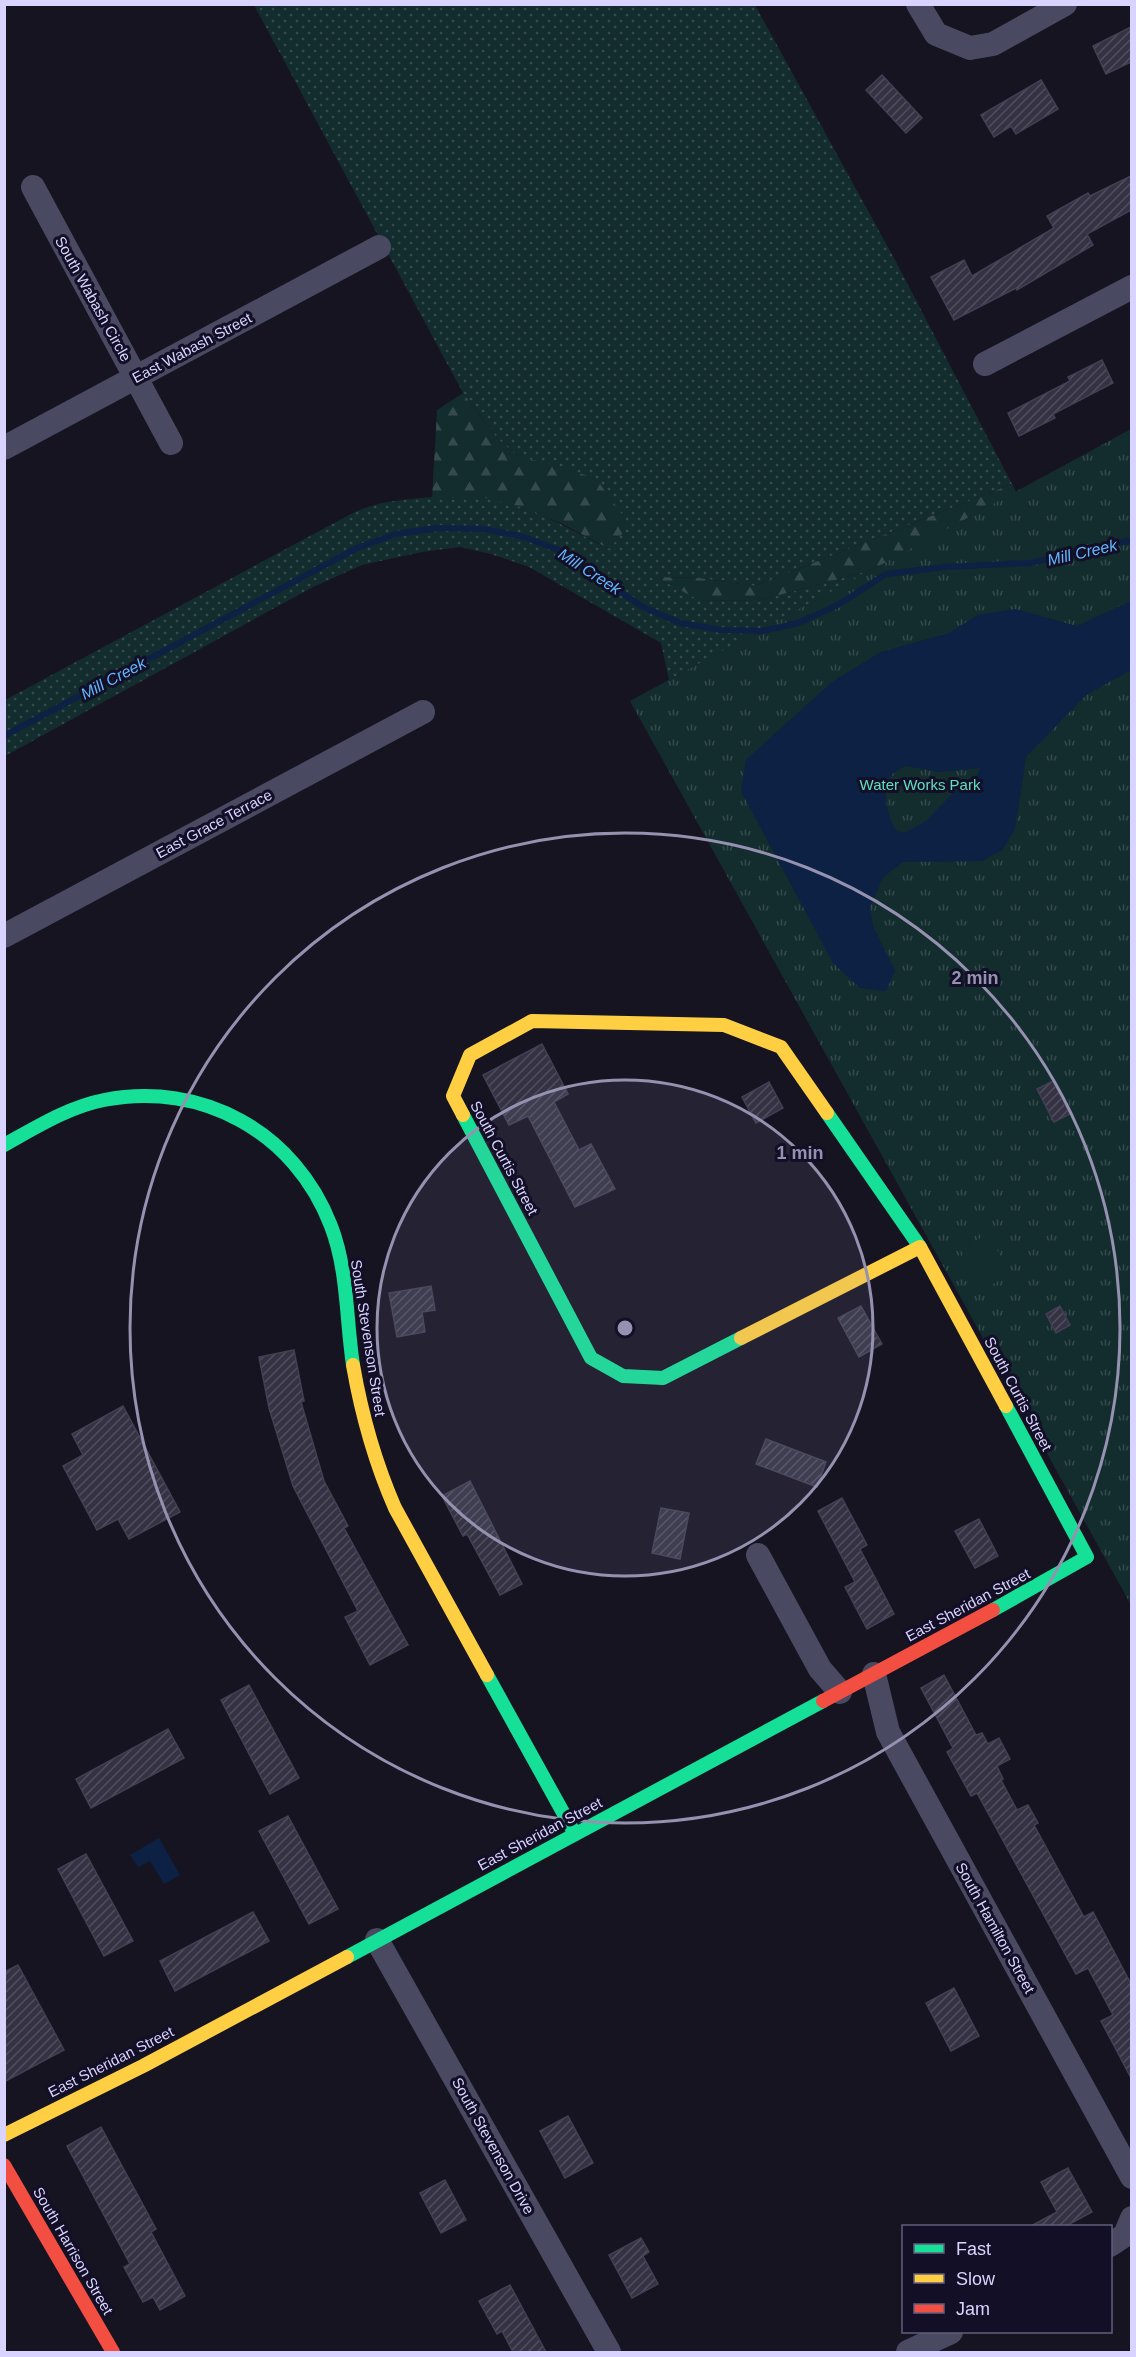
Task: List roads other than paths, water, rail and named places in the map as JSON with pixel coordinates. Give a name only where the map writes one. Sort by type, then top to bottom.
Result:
[{"type":"street","points":[[918,4],[936,34],[970,48],[993,44],[1065,4]]},
{"type":"street","name":"South Wabash Circle","points":[[33,187],[171,442]]},
{"type":"street","name":"East Wabash Street","points":[[4,448],[379,248]]},
{"type":"street","points":[[985,364],[1131,287]]},
{"type":"street","name":"East Grace Terrace","points":[[4,936],[423,712]]},
{"type":"street","name":"South Curtis Street","points":[[920,1247],[663,1378],[623,1376],[591,1358],[453,1096],[470,1055],[532,1021],[724,1024],[781,1047],[920,1247],[1087,1557]]},
{"type":"street","name":"South Stevenson Street","points":[[4,1145],[68,1111],[103,1100],[139,1095],[166,1095],[212,1106],[242,1119],[272,1140],[297,1165],[317,1194],[331,1225],[338,1251],[356,1382],[377,1465],[395,1508],[575,1834]]},
{"type":"street","points":[[758,1555],[820,1669],[840,1692]]},
{"type":"street","name":"East Sheridan Street","points":[[4,2135],[143,2066],[874,1674],[1087,1557]]},
{"type":"street","name":"South Hamilton Street","points":[[874,1674],[888,1732],[1131,2176]]},
{"type":"street","name":"South Stevenson Drive","points":[[377,1940],[609,2352]]},
{"type":"street","name":"South Harrison Street","points":[[4,2165],[113,2352]]},
{"type":"street","points":[[1112,2244],[1125,2235],[1131,2218]]},
{"type":"street","points":[[908,2352],[947,2333]]},
{"type":"water","points":[[1131,601],[1131,670],[1086,695],[1026,757],[1015,829],[1002,850],[982,861],[903,862],[883,877],[870,907],[873,926],[895,971],[886,991],[860,988],[833,963],[741,791],[746,760],[832,682],[881,652],[949,633],[978,615],[1015,609],[1077,626]],"holes":[[[905,766],[940,772],[980,768],[977,776],[951,795],[926,821],[905,833],[897,831],[887,805],[886,790],[889,778]]]},
{"type":"water","points":[[159,1838],[180,1875],[164,1884],[150,1861],[138,1867],[130,1855]]},
{"type":"waterway","name":"Mill Creek","points":[[4,736],[357,548],[396,534],[438,528],[484,529],[524,537],[564,552],[641,606],[680,623],[721,630],[762,631],[798,623],[838,605],[886,574],[945,567],[1030,563],[1132,540]]},
{"type":"park label","name":"Water Works Park","points":[[920,785]]}]
